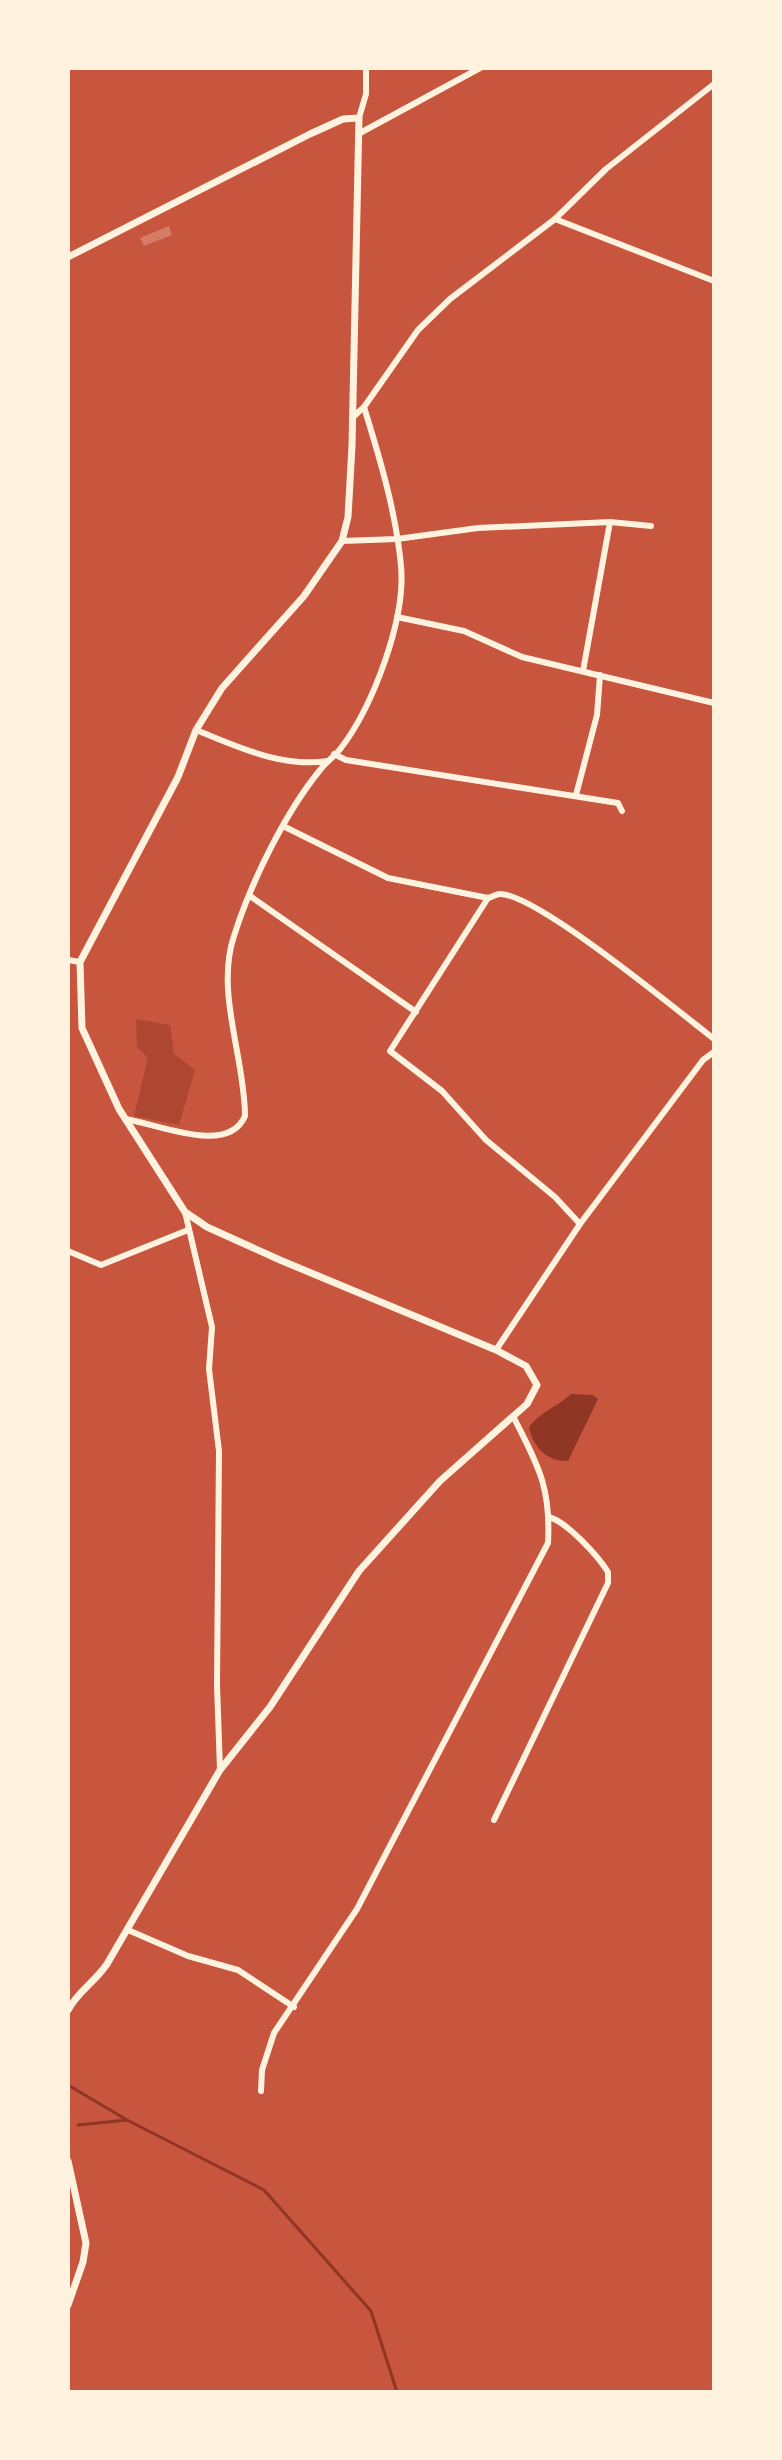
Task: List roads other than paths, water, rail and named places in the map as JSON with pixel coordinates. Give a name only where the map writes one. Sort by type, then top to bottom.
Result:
[{"type":"street","points":[[68,2010],[72,1995],[97,1978],[220,1770],[270,1707],[359,1571],[440,1481],[535,1394],[537,1385],[526,1366],[496,1350],[268,1255],[207,1227],[185,1212],[125,1119],[82,1028],[80,962],[178,777],[196,730],[222,688],[304,596],[342,541],[348,517],[359,118],[366,94],[366,68]]},
{"type":"street","points":[[360,133],[480,68]]},
{"type":"street","points":[[352,418],[364,407],[418,330],[450,299],[555,219],[606,169],[714,84]]},
{"type":"street","points":[[68,257],[310,134],[343,119],[359,118]]},
{"type":"street","points":[[555,219],[714,281]]},
{"type":"street","points":[[125,1119],[215,1137],[230,1134],[242,1123],[245,1104],[227,966],[233,937],[285,827],[380,677],[397,617],[402,569],[384,471],[364,407]]},
{"type":"street","points":[[342,541],[397,539],[478,528],[610,522],[651,526]]},
{"type":"street","points":[[583,671],[610,522]]},
{"type":"street","points":[[397,617],[464,631],[522,657],[714,703]]},
{"type":"street","points":[[576,795],[597,715],[600,675]]},
{"type":"street","points":[[196,730],[253,753],[304,764],[328,761]]},
{"type":"street","points":[[334,754],[346,760],[618,803],[622,811]]},
{"type":"street","points":[[285,827],[388,878],[488,898],[500,894],[526,903],[603,952],[714,1039]]},
{"type":"street","points":[[250,896],[416,1012]]},
{"type":"street","points":[[488,898],[390,1051],[442,1091],[486,1140],[555,1197],[580,1224]]},
{"type":"street","points":[[68,960],[80,962]]},
{"type":"street","points":[[496,1350],[580,1224],[703,1060],[714,1052]]},
{"type":"street","points":[[185,1212],[212,1327],[209,1369],[219,1451],[217,1685],[220,1770]]},
{"type":"street","points":[[68,1251],[101,1265],[188,1230]]},
{"type":"street","points":[[261,2091],[262,2070],[274,2033],[357,1909],[539,1566],[548,1543],[545,1480],[513,1416]]},
{"type":"street","points":[[494,1820],[608,1583],[608,1572],[588,1547],[557,1519],[549,1517]]},
{"type":"street","points":[[128,1930],[188,1956],[238,1970],[294,2007]]},
{"type":"street","points":[[68,2161],[86,2243],[83,2262],[68,2305]]},
{"type":"waterway","points":[[68,2085],[127,2120]]},
{"type":"waterway","points":[[78,2125],[127,2120],[264,2190],[371,2311],[397,2392]]}]
